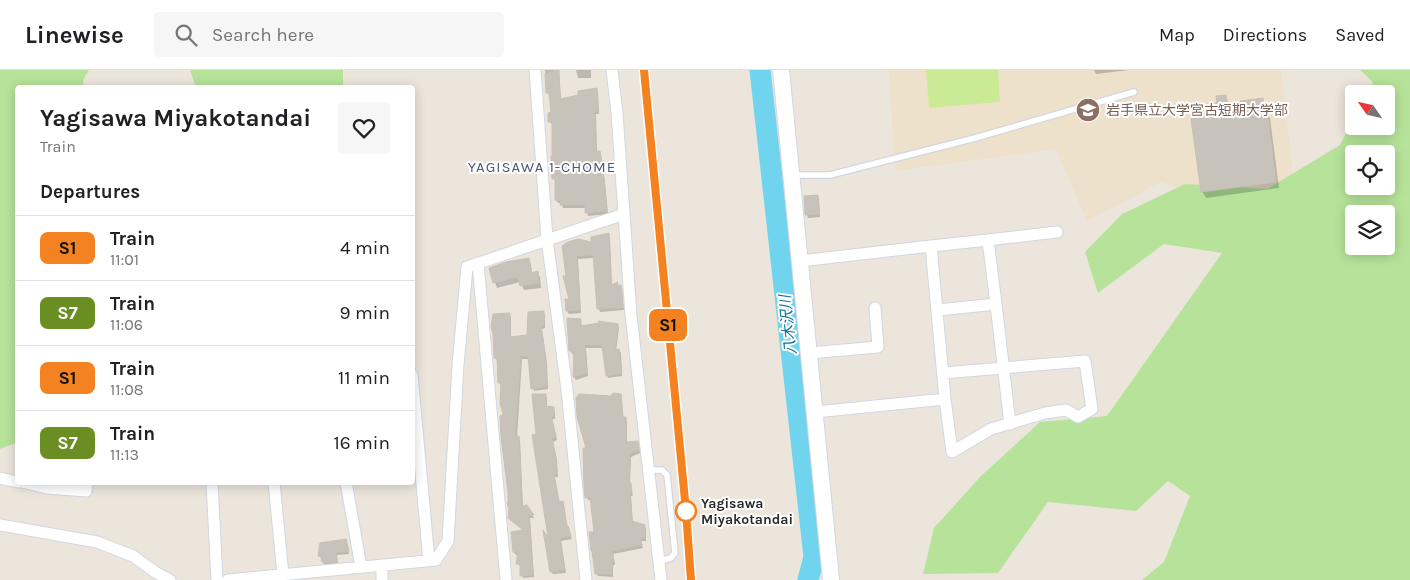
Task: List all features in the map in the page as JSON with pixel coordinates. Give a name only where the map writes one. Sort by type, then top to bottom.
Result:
[{"type":"street","points":[[535,70],[547,240],[567,390],[586,580]]},
{"type":"street","points":[[612,70],[617,113],[631,315],[660,579]]},
{"type":"street","points":[[781,70],[831,580]]},
{"type":"street","points":[[228,580],[436,560],[448,541],[458,365],[466,267],[624,214]]},
{"type":"street","points":[[800,261],[1057,232]]},
{"type":"street","points":[[988,240],[1010,424]]},
{"type":"street","points":[[931,246],[945,399],[952,452],[991,428],[1045,413],[1066,410],[1078,416],[1092,409],[1085,361],[943,373]]},
{"type":"street","points":[[478,263],[506,580]]},
{"type":"street","points":[[938,310],[996,304]]},
{"type":"street","points":[[809,353],[878,347],[875,308]]},
{"type":"street","points":[[815,412],[945,399]]},
{"type":"street","points":[[415,409],[429,561]]},
{"type":"street","points":[[0,478],[15,481]]},
{"type":"street","points":[[48,485],[86,491],[87,485]]},
{"type":"street","points":[[212,485],[217,580]]},
{"type":"street","points":[[274,485],[283,575]]},
{"type":"street","points":[[347,485],[361,567]]},
{"type":"street","points":[[0,525],[98,542],[133,556],[170,580]]},
{"type":"street","points":[[382,565],[382,580]]},
{"type":"lane","points":[[791,174],[830,175],[976,138],[1134,92]]},
{"type":"lane","points":[[649,470],[662,470],[666,475],[668,485],[675,553],[671,558],[659,561]]},
{"type":"shaded area","name":"岩手県立大学宮古短期大学部","points":[[889,70],[1281,70],[1295,188],[1207,198],[1161,182],[1087,221],[1056,149],[895,171]]},
{"type":"green space","points":[[0,70],[89,70],[83,80],[84,85],[15,85],[15,443],[0,449]]},
{"type":"green space","points":[[190,70],[343,70],[343,85],[195,85]]},
{"type":"green space","points":[[926,70],[998,70],[1000,102],[929,108]]},
{"type":"green space","points":[[1360,70],[1410,70],[1410,580],[1142,580],[1164,562],[1190,496],[1168,481],[1136,511],[1048,502],[998,573],[923,574],[934,528],[981,476],[1040,422],[1107,416],[1222,253],[1164,244],[1098,293],[1085,252],[1122,214],[1185,184],[1267,189],[1340,145],[1345,135],[1395,135],[1395,85],[1372,85],[1373,82]]},
{"type":"building","points":[[559,70],[560,99],[578,95],[578,91],[597,88],[598,111],[595,111],[596,151],[600,151],[607,211],[585,213],[585,205],[560,205],[561,201],[555,200],[555,179],[552,179],[551,156],[552,122],[548,122],[548,113],[551,112],[549,93],[546,93],[545,74]]},
{"type":"building","points":[[1226,95],[1227,103],[1263,98],[1265,110],[1267,110],[1276,182],[1201,192],[1191,119],[1195,118],[1194,106],[1217,103],[1216,96]]},
{"type":"building","points":[[818,195],[819,214],[805,215],[804,196]]},
{"type":"building","points":[[609,233],[611,285],[618,282],[617,285],[621,285],[623,308],[597,309],[593,255],[577,256],[580,310],[566,311],[565,299],[569,299],[563,276],[566,276],[562,246],[578,239],[591,242],[591,237]]},
{"type":"building","points":[[529,258],[531,273],[538,271],[539,283],[520,286],[518,277],[493,283],[489,268],[506,262]]},
{"type":"building","points":[[544,311],[544,326],[541,326],[546,360],[547,386],[531,389],[528,356],[521,356],[515,436],[519,436],[522,506],[527,505],[534,515],[529,515],[533,575],[520,576],[520,564],[516,564],[518,552],[513,552],[511,532],[523,530],[508,518],[508,492],[501,437],[500,416],[503,414],[500,403],[501,383],[498,383],[497,358],[494,358],[491,327],[493,314],[510,313],[510,337],[527,335],[528,312]]},
{"type":"building","points":[[567,318],[581,319],[581,326],[599,323],[598,321],[618,324],[615,350],[619,349],[622,373],[606,376],[602,345],[585,345],[587,373],[573,377],[574,351],[569,351]]},
{"type":"building","points":[[613,393],[621,394],[623,417],[626,417],[626,442],[638,441],[639,450],[630,454],[629,482],[631,483],[632,493],[630,493],[632,521],[645,525],[645,539],[640,538],[642,545],[612,551],[614,561],[612,563],[612,574],[595,574],[589,532],[594,532],[590,497],[585,498],[584,486],[583,448],[586,448],[577,417],[576,398],[579,394],[611,396]]},
{"type":"building","points":[[532,394],[546,394],[546,406],[554,407],[554,416],[551,416],[556,436],[552,439],[557,474],[554,474],[559,502],[563,501],[567,526],[571,536],[560,538],[565,570],[550,572],[543,530],[548,537],[532,435],[536,434]]},
{"type":"building","points":[[346,539],[349,551],[336,553],[337,562],[325,563],[321,561],[322,557],[318,556],[320,543]]},
{"type":"waterway","name":"八木沢川","points":[[760,70],[814,557],[808,580]]},
{"type":"railway","points":[[644,70],[655,170],[691,580]]},
{"type":"train","name":"S1","points":[[644,70],[691,580]]},
{"type":"place","name":"岩手県立大学宮古短期大学部","points":[[1088,110]]},
{"type":"place","name":"Yagisawa Miyakotandai","points":[[686,511]]},
{"type":"district","name":"YAGISAWA 1-CHOME","points":[[542,167]]}]
